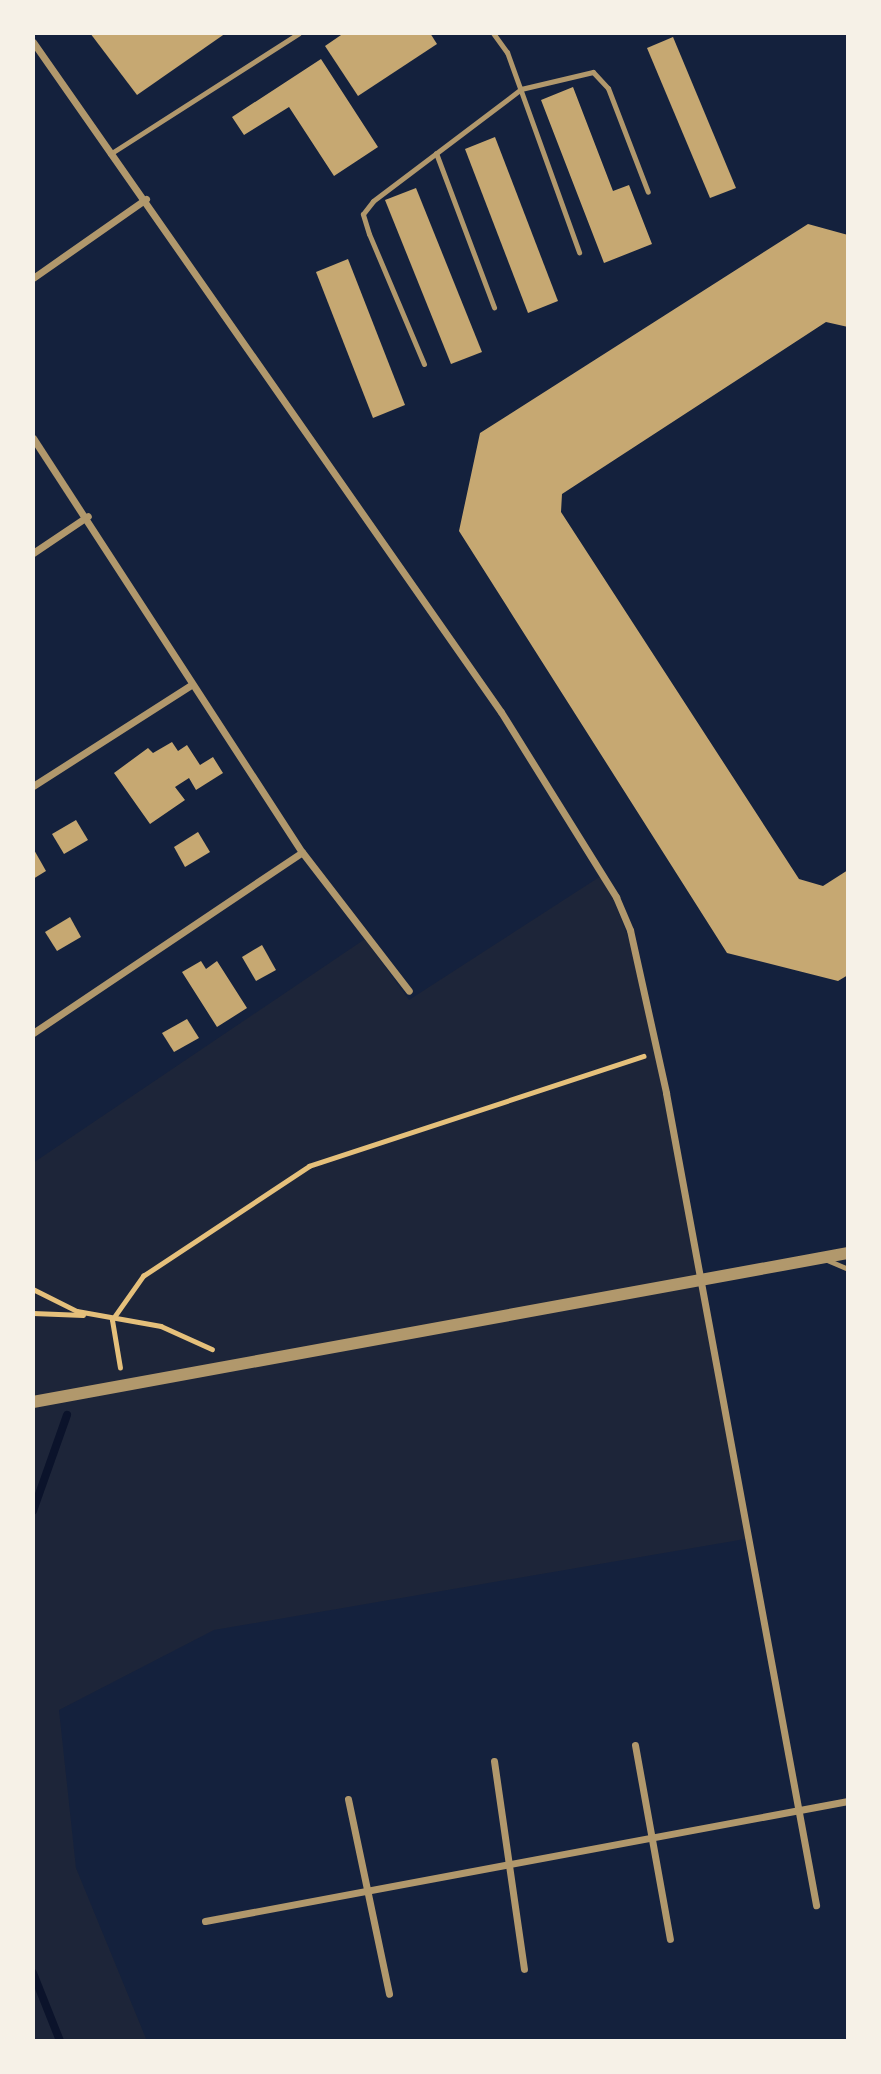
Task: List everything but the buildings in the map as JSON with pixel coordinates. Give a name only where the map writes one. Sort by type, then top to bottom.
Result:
[{"type":"street","points":[[33,42],[110,154],[146,199],[501,712],[604,874],[630,930],[657,1052],[816,1905]]},
{"type":"street","points":[[33,278],[146,199]]},
{"type":"street","points":[[33,438],[88,516],[191,685],[302,852],[409,991]]},
{"type":"street","points":[[33,553],[88,516]]},
{"type":"street","points":[[33,786],[191,685]]},
{"type":"street","points":[[33,1033],[302,852]]},
{"type":"street","points":[[33,1402],[848,1252]]},
{"type":"street","points":[[635,1745],[670,1939]]},
{"type":"street","points":[[494,1761],[506,1863],[524,1969]]},
{"type":"street","points":[[348,1799],[389,1994]]},
{"type":"street","points":[[205,1921],[848,1801]]},
{"type":"lane","points":[[110,154],[299,33]]},
{"type":"lane","points":[[493,33],[522,89],[579,252]]},
{"type":"lane","points":[[424,364],[363,215],[436,153],[522,89],[593,72],[608,88],[648,192]]},
{"type":"lane","points":[[436,153],[494,307]]},
{"type":"lane","points":[[820,1258],[848,1269]]},
{"type":"path","points":[[123,1387],[112,1320],[143,1276],[309,1166],[657,1052]]},
{"type":"path","points":[[33,1289],[91,1315],[112,1320],[138,1320],[190,1335],[240,1366]]},
{"type":"path","points":[[33,1313],[91,1315]]},
{"type":"shaded area","points":[[604,874],[639,966],[751,1538],[214,1630],[59,1710],[76,1868],[147,2041],[33,2041],[33,1163],[365,939],[409,1000]]},
{"type":"waterway","points":[[33,1511],[67,1415]]},
{"type":"waterway","points":[[33,1973],[60,2041]]}]
